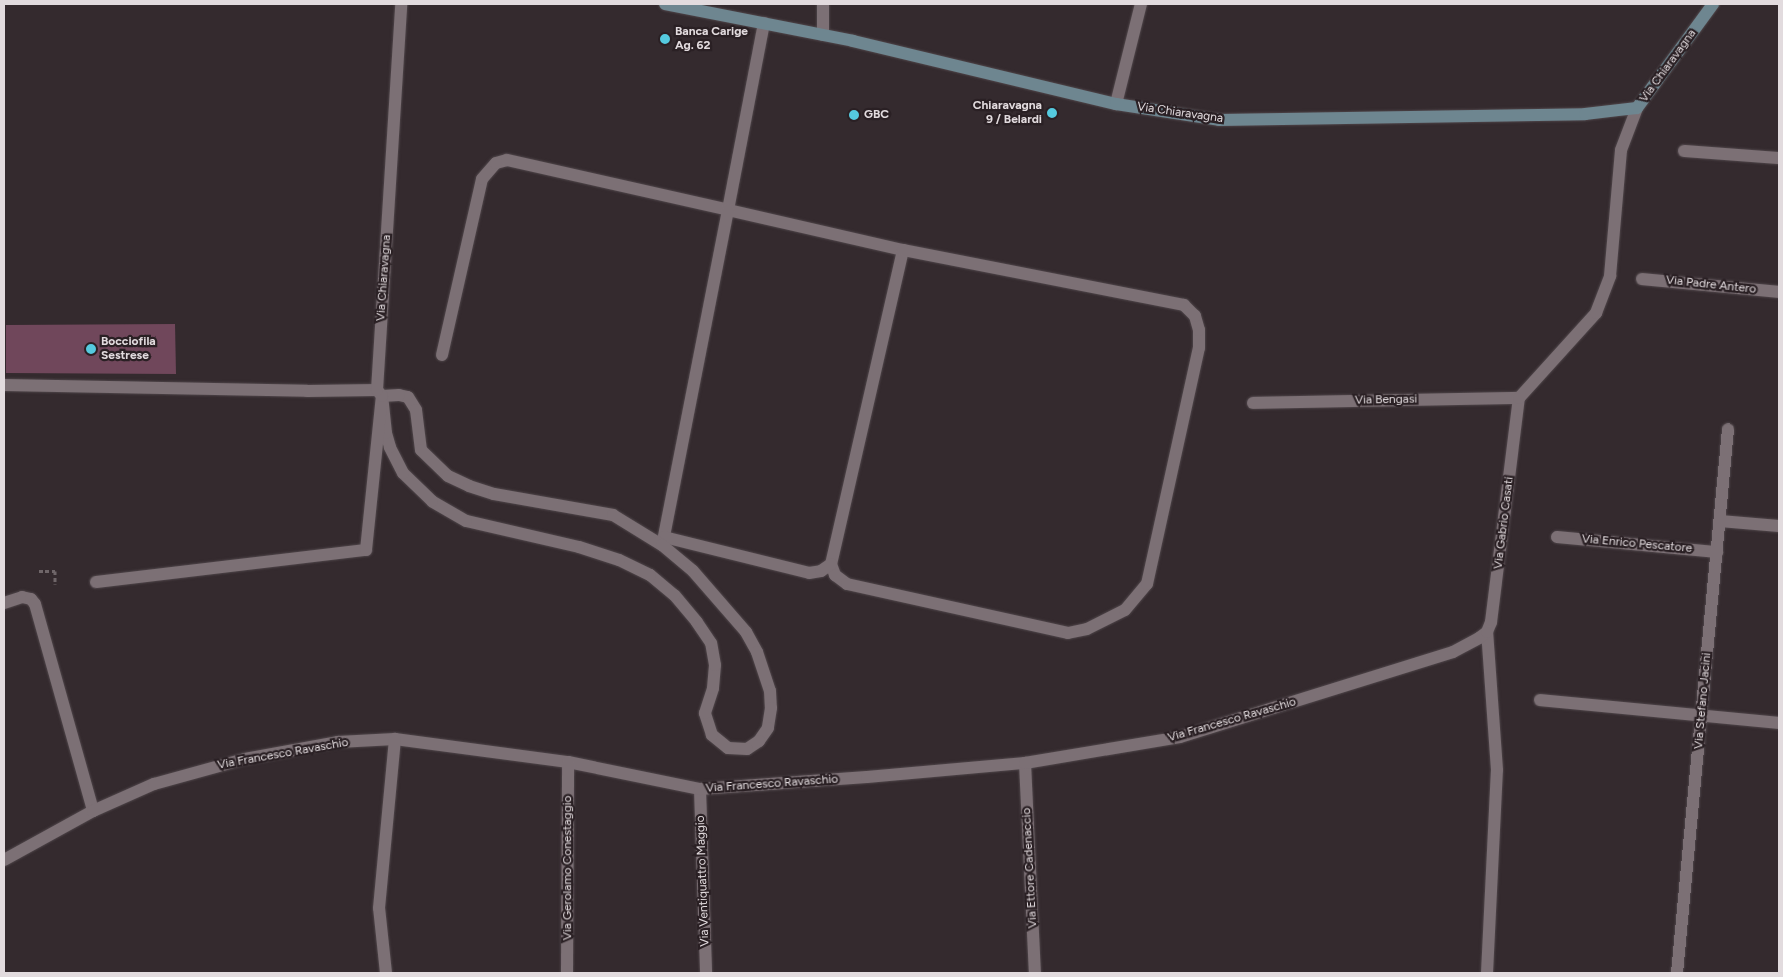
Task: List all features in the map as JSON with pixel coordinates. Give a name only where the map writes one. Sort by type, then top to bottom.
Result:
[{"type":"main road","name":"Via Chiaravagna","points":[[665,4],[823,35],[1116,104],[1219,120],[1585,114],[1637,108],[1713,4]]},
{"type":"street","name":"Via Chiaravagna","points":[[96,582],[366,550],[379,393],[401,4]]},
{"type":"street","points":[[823,4],[823,35]]},
{"type":"street","points":[[1116,104],[1141,4]]},
{"type":"street","points":[[663,541],[728,210],[742,148],[764,23]]},
{"type":"street","points":[[1519,398],[1596,313],[1610,276],[1621,150],[1637,108]]},
{"type":"street","points":[[1684,151],[1779,158]]},
{"type":"street","points":[[442,355],[482,179],[496,163],[507,160],[903,250],[1184,305],[1196,316],[1199,330],[1198,348],[1147,584],[1125,610],[1087,629],[1068,633],[846,584],[835,575],[831,564],[903,250]]},
{"type":"street","name":"Via Padre Antero","points":[[1642,279],[1779,292]]},
{"type":"street","points":[[4,385],[307,391],[399,395],[408,398],[416,410],[421,450],[448,476],[469,486],[494,494],[614,515],[663,541],[810,573],[821,571],[831,564]]},
{"type":"street","points":[[379,393],[390,447],[403,473],[432,502],[466,521],[579,547],[619,560],[650,575],[674,595],[697,622],[711,643],[715,666],[713,688],[705,713],[712,736],[728,748],[747,749],[759,742],[768,728],[771,708],[770,691],[756,652],[746,632],[726,607],[663,541]]},
{"type":"street","name":"Via Bengasi","points":[[1253,403],[1519,398]]},
{"type":"street","name":"Via Gabrio Casati","points":[[1487,973],[1497,770],[1487,632],[1493,611],[1519,398]]},
{"type":"street","name":"Via Stefano Jacini","points":[[1677,973],[1728,429]]},
{"type":"street","points":[[1720,521],[1779,526]]},
{"type":"street","name":"Via Enrico Pescatore","points":[[1557,537],[1717,552]]},
{"type":"street","points":[[4,602],[22,597],[31,598],[35,604],[93,811]]},
{"type":"street","name":"Via Francesco Ravaschio","points":[[4,860],[93,811],[154,784],[206,768],[338,742],[395,739],[568,762],[700,790],[1025,763],[1180,737],[1436,658],[1468,645],[1487,632]]},
{"type":"street","points":[[1540,700],[1779,723]]},
{"type":"street","points":[[386,973],[379,908],[395,739]]},
{"type":"street","name":"Via Gerolamo Conestaggio","points":[[567,973],[568,762]]},
{"type":"street","name":"Via Ettore Cadenaccio","points":[[1025,763],[1035,973]]},
{"type":"street","name":"Via Ventiquattro Maggio","points":[[700,790],[706,973]]},
{"type":"shaded area","name":"Bocciofila Sestrese","points":[[175,324],[176,374],[6,373],[6,325]]},
{"type":"place","name":"Banca Carige Ag. 62","points":[[665,39]]},
{"type":"place","name":"Chiaravagna 9 / Belardi","points":[[1052,113]]},
{"type":"place","name":"GBC","points":[[854,115]]},
{"type":"place","name":"Bocciofila Sestrese","points":[[91,349]]}]
